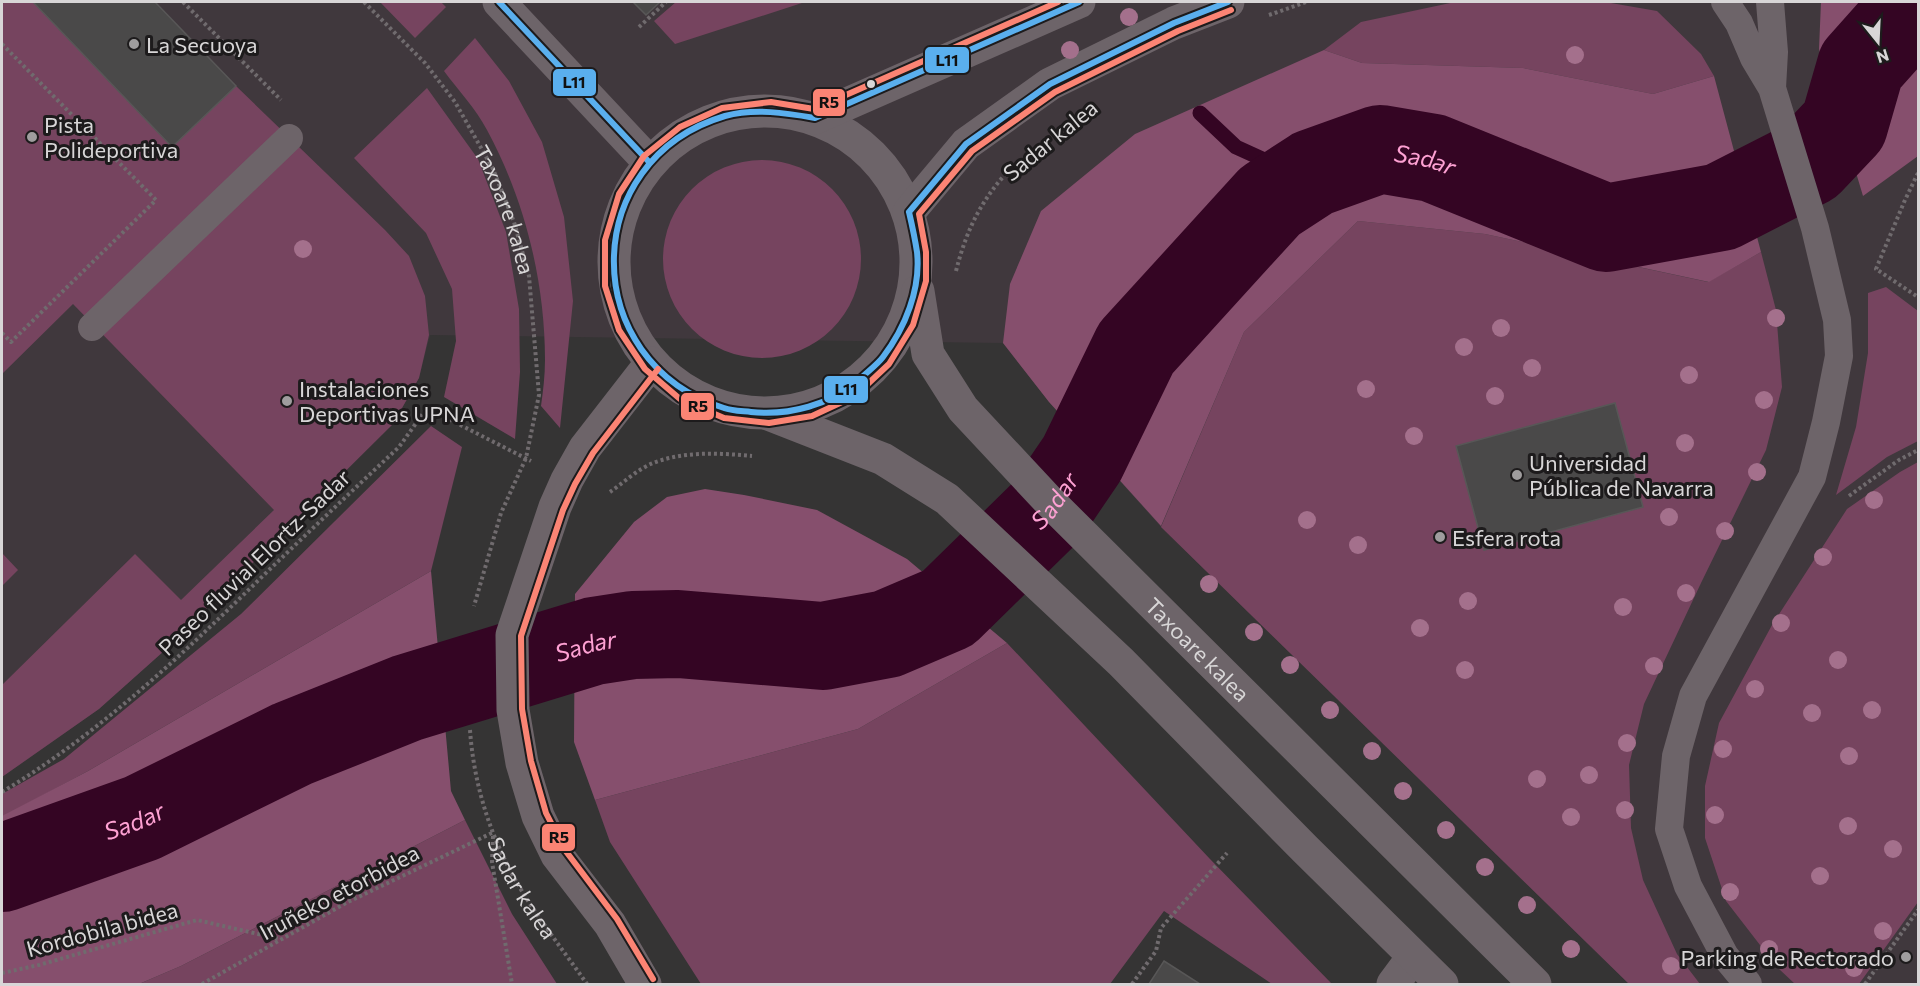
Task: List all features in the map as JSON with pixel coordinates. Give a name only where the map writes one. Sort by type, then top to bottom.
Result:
[{"type":"street","points":[[499,2],[650,163]]},
{"type":"street","name":"Sadar kalea","points":[[909,212],[966,144],[1050,84],[1173,23],[1228,2]]},
{"type":"street","points":[[815,118],[1064,5]]},
{"type":"street","points":[[768,414],[811,407],[850,388],[882,359],[905,322],[916,280],[917,253],[909,212],[894,180],[859,142],[815,118],[771,111],[726,116],[685,134],[650,163],[626,199],[614,242],[614,285],[627,327],[651,363],[684,392],[725,409],[768,414],[883,459],[947,499],[1121,662],[1442,984]]},
{"type":"street","name":"Taxoare kalea","points":[[916,280],[928,354],[963,409],[999,449],[1118,570],[1535,984]]},
{"type":"street","name":"Sadar kalea","points":[[645,984],[610,924],[557,855],[538,816],[522,763],[513,710],[512,635],[555,507],[567,480],[585,448],[651,363]]},
{"type":"street","points":[[1393,984],[1413,957]]},
{"type":"lane","points":[[1725,2],[1764,55]]},
{"type":"lane","points":[[1748,984],[1725,956],[1688,886],[1670,829],[1676,756],[1693,696],[1812,477],[1824,433],[1839,356],[1838,320],[1815,228],[1764,55],[1770,2]]},
{"type":"lane","points":[[92,327],[289,138]]},
{"type":"path","points":[[183,2],[288,107]]},
{"type":"path","name":"Taxoare kalea","points":[[364,2],[425,63],[455,102],[493,169],[514,222],[530,276],[539,395],[526,458]]},
{"type":"path","points":[[639,27],[666,2]]},
{"type":"path","points":[[1264,18],[1306,2]]},
{"type":"path","points":[[2,44],[156,200],[11,342],[2,333]]},
{"type":"path","name":"Sadar kalea","points":[[957,281],[956,270],[977,212],[996,184],[1020,159]]},
{"type":"path","points":[[1918,173],[1876,269],[1918,297]]},
{"type":"path","name":"Paseo fluvial Elortz-Sadar","points":[[2,792],[64,753],[183,655],[399,447],[426,408],[526,458]]},
{"type":"path","points":[[1840,503],[1899,460],[1918,450]]},
{"type":"path","points":[[605,496],[653,464],[691,454],[721,453],[755,456]]},
{"type":"path","points":[[473,616],[476,597],[501,513],[526,458]]},
{"type":"path","name":"Sadar kalea","points":[[476,780],[504,859],[530,903],[587,984]]},
{"type":"path","points":[[494,832],[492,862],[512,984]]},
{"type":"path","name":"Iruñeko etorbidea","points":[[202,984],[346,903],[494,832]]},
{"type":"path","points":[[1132,984],[1156,951],[1161,928],[1227,853]]},
{"type":"path","points":[[1865,984],[1918,910]]},
{"type":"path","name":"Kordobila bidea","points":[[2,973],[39,965],[197,920],[281,939]]},
{"type":"shaded area","name":"Universidad Pública de Navarra","points":[[2,2],[1918,2],[1918,984],[1629,984],[1161,527],[1049,402],[1003,343],[430,335],[419,378],[393,424],[164,651],[99,709],[2,777]]},
{"type":"shaded area","name":"Instalaciones Deportivas UPNA","points":[[2,2],[155,2],[236,86],[409,256],[425,296],[429,335],[419,378],[393,424],[164,651],[99,709],[2,777],[2,685],[135,554],[181,600],[274,510],[73,304],[2,374]]},
{"type":"shaded area","points":[[380,2],[441,2],[446,7],[415,38]]},
{"type":"shaded area","points":[[676,2],[805,2],[675,44],[654,21]]},
{"type":"shaded area","points":[[1455,2],[1605,2],[1657,11],[1701,54],[1714,76],[1653,94],[1523,68],[1362,63],[1324,50],[1361,22]]},
{"type":"shaded area","points":[[1821,2],[1918,2],[1918,156],[1863,196],[1819,49]]},
{"type":"shaded area","points":[[475,38],[509,81],[542,142],[564,217],[573,301],[560,428],[541,406],[545,360],[544,331],[537,271],[522,213],[512,184],[483,122],[444,71]]},
{"type":"shaded area","points":[[1324,50],[1362,63],[1523,68],[1653,94],[1714,76],[1761,252],[1709,282],[1485,234],[1358,221],[1244,332],[1161,526],[1049,402],[1003,343],[1010,284],[1041,211],[1135,134]]},
{"type":"shaded area","points":[[427,88],[478,159],[506,232],[519,309],[520,372],[515,439],[444,397],[456,341],[452,289],[426,233],[354,158]]},
{"type":"shaded area","points":[[752,160],[772,160],[809,171],[839,196],[854,221],[860,240],[860,278],[850,306],[825,336],[809,347],[791,354],[772,358],[752,358],[715,347],[685,322],[674,306],[667,288],[663,269],[663,249],[674,212],[699,182],[715,171],[733,164]]},
{"type":"shaded area","points":[[1358,221],[1485,234],[1708,282],[1761,252],[1776,310],[1782,387],[1766,450],[1644,704],[1629,765],[1631,828],[1643,880],[1677,954],[1700,984],[1629,984],[1161,527],[1244,332]]},
{"type":"shaded area","points":[[1886,287],[1918,311],[1918,441],[1887,457],[1836,495],[1856,427],[1868,353],[1868,293]]},
{"type":"shaded area","points":[[431,426],[462,447],[431,571],[88,771],[2,817],[2,794],[64,759],[241,614]]},
{"type":"shaded area","points":[[1918,462],[1918,902],[1859,984],[1795,984],[1777,967],[1726,901],[1705,838],[1705,786],[1719,723],[1772,625],[1847,509]]},
{"type":"shaded area","points":[[705,489],[817,510],[907,559],[1007,643],[858,729],[595,800],[574,742],[575,594],[634,522],[667,497]]},
{"type":"shaded area","points":[[2,553],[18,570],[2,586]]},
{"type":"shaded area","points":[[431,571],[451,791],[465,820],[181,966],[139,984],[2,984],[2,816],[88,771]]},
{"type":"shaded area","points":[[1007,643],[1210,859],[1332,984],[1272,984],[1164,911],[1110,984],[701,984],[610,842],[595,800],[858,729]]},
{"type":"shaded area","points":[[465,820],[512,914],[557,984],[139,984],[181,966]]},
{"type":"building","name":"La Secuoya","points":[[33,2],[155,2],[236,86],[172,147]]},
{"type":"building","points":[[633,2],[660,2],[646,15]]},
{"type":"building","points":[[1615,403],[1643,507],[1484,550],[1456,446]]},
{"type":"building","points":[[1164,961],[1200,984],[1149,984]]},
{"type":"waterway","name":"Sadar","points":[[2,868],[142,818],[292,744],[407,698],[594,641],[633,635],[678,634],[823,646],[887,634],[948,608],[1046,512],[1082,459],[1136,348],[1270,201],[1313,173],[1380,149],[1433,158],[1606,228],[1721,207],[1809,162],[1844,125],[1861,66],[1918,2]]},
{"type":"waterway","points":[[1200,113],[1236,147],[1280,167],[1313,173]]},
{"type":"transit line","name":"L11","points":[[499,2],[650,163]]},
{"type":"transit line","name":"R5","points":[[1058,2],[814,109],[771,102],[722,108],[680,127],[644,156],[619,194],[605,240],[605,286],[619,330],[645,369],[680,399],[724,418],[769,423],[812,416],[855,396],[889,364],[913,325],[926,281],[926,252],[919,214],[972,151],[1055,92],[1178,31],[1231,10]]},
{"type":"transit line","name":"L11","points":[[815,118],[1079,2]]},
{"type":"transit line","name":"L11","points":[[909,212],[966,144],[1050,84],[1174,23],[1228,2]]},
{"type":"transit line","name":"L11","points":[[815,118],[759,112],[725,116],[676,139],[642,174],[621,216],[614,261],[621,307],[641,349],[676,384],[724,408],[737,411],[780,412],[808,407],[836,396],[860,379],[883,357],[898,334],[910,308],[918,266],[909,212]]},
{"type":"transit line","name":"R5","points":[[653,979],[617,919],[565,850],[546,813],[531,761],[522,709],[521,636],[563,510],[575,484],[593,453],[658,369]]},
{"type":"place","name":"La Secuoya","points":[[134,44]]},
{"type":"place","name":"Pista Polideportiva","points":[[32,137]]},
{"type":"place","name":"Instalaciones Deportivas UPNA","points":[[287,401]]},
{"type":"place","name":"Universidad Pública de Navarra","points":[[1517,475]]},
{"type":"place","name":"Esfera rota","points":[[1440,537]]},
{"type":"place","name":"Parking de Rectorado","points":[[1906,957]]}]
